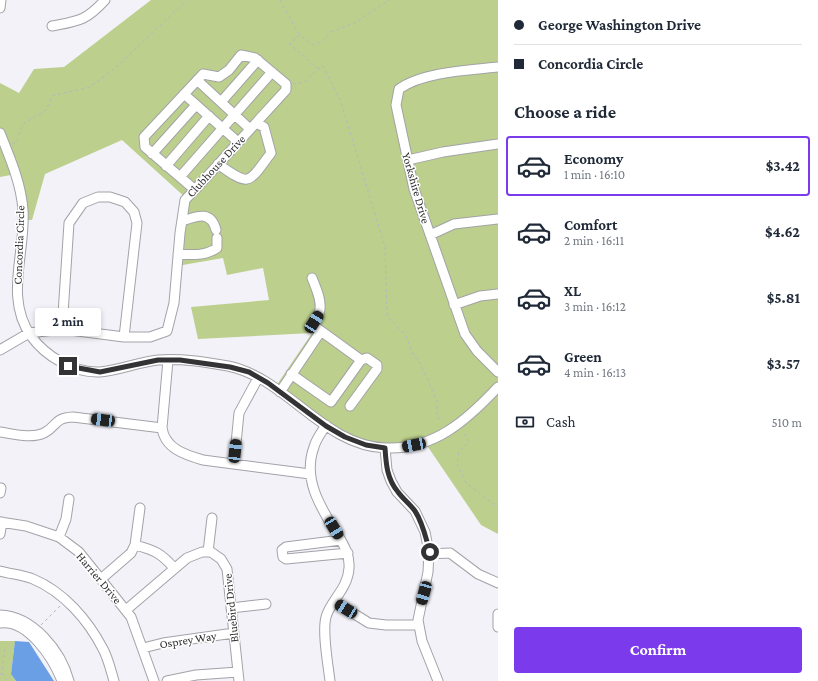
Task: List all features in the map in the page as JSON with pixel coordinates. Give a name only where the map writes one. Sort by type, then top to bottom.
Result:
[{"type":"street","points":[[0,8],[1,0]]},
{"type":"street","points":[[52,26],[81,21],[95,11],[105,0]]},
{"type":"street","points":[[194,190],[145,147],[144,137],[203,74],[219,77],[230,70],[241,55],[257,59],[286,84]]},
{"type":"street","points":[[221,102],[257,59]]},
{"type":"street","name":"Yorkshire Drive","points":[[498,67],[415,80],[399,89],[396,104],[414,189],[465,334],[476,351],[498,372]]},
{"type":"street","points":[[180,178],[272,72]]},
{"type":"street","points":[[197,80],[234,115],[253,126],[264,127],[271,153],[253,177],[245,180],[239,179],[218,164]]},
{"type":"street","name":"Clubhouse Drive","points":[[124,337],[150,337],[167,332],[174,303],[178,254],[185,200],[286,90],[286,84]]},
{"type":"street","points":[[184,94],[238,142]]},
{"type":"street","points":[[152,154],[196,104]]},
{"type":"street","points":[[166,166],[209,116]]},
{"type":"street","name":"Concordia Circle","points":[[0,133],[20,191],[23,212],[18,278],[18,302],[23,322],[29,333],[43,350],[68,366],[100,372],[168,360],[180,360],[230,367],[249,372],[280,392],[326,426],[345,437],[366,445],[385,448],[424,443],[445,433],[462,422],[498,387]]},
{"type":"street","points":[[408,160],[443,152],[498,144]]},
{"type":"street","points":[[0,350],[29,333],[62,329],[124,337],[137,224],[134,212],[125,202],[110,197],[98,196],[83,203],[69,223],[62,329]]},
{"type":"street","points":[[178,254],[196,255],[211,252],[216,248],[217,234],[213,220],[206,216],[196,216],[182,221]]},
{"type":"street","points":[[430,235],[454,224],[498,219]]},
{"type":"street","points":[[312,278],[318,294],[320,306],[319,313],[312,325],[361,360]]},
{"type":"street","points":[[454,305],[480,296],[498,294]]},
{"type":"street","points":[[280,392],[321,331]]},
{"type":"street","points":[[291,374],[331,402],[361,360],[367,358],[377,365],[377,369],[350,406]]},
{"type":"street","points":[[168,360],[162,428],[163,433],[173,448],[187,456],[310,474]]},
{"type":"street","points":[[234,464],[239,413],[258,378]]},
{"type":"street","points":[[0,432],[34,436],[45,432],[59,419],[73,417],[162,428]]},
{"type":"street","points":[[326,426],[314,445],[310,461],[310,474],[319,504],[348,553],[350,569],[344,588],[326,616],[325,626],[330,681]]},
{"type":"street","points":[[385,448],[387,470],[391,481],[397,492],[415,511],[425,532],[429,554],[428,572],[419,610],[419,625],[422,641],[438,681]]},
{"type":"street","points":[[59,537],[66,519],[69,499]]},
{"type":"street","points":[[101,579],[131,554],[135,545],[140,508]]},
{"type":"street","points":[[126,610],[186,558],[202,552],[208,552],[212,518]]},
{"type":"street","points":[[0,534],[1,522]]},
{"type":"street","name":"Harrier Drive","points":[[1,522],[26,526],[59,537],[79,552],[131,617],[154,681]]},
{"type":"street","points":[[341,540],[286,547],[282,550],[282,557],[286,559],[348,553]]},
{"type":"street","points":[[135,545],[155,550],[164,556],[174,568]]},
{"type":"street","name":"Bluebird Drive","points":[[208,552],[221,559],[227,569],[238,676]]},
{"type":"street","points":[[429,554],[450,553],[478,574],[498,583]]},
{"type":"street","points":[[0,571],[32,578],[52,589],[66,600],[87,624],[104,650],[114,681]]},
{"type":"street","points":[[335,602],[370,623],[386,625],[419,625]]},
{"type":"street","points":[[231,608],[266,604]]},
{"type":"street","points":[[498,614],[498,627]]},
{"type":"street","points":[[0,615],[21,619],[37,630],[57,654],[66,668],[69,681]]},
{"type":"street","points":[[0,623],[16,625],[30,633],[56,664],[62,681]]},
{"type":"street","name":"Osprey Way","points":[[143,648],[163,643],[234,633]]},
{"type":"street","points":[[167,681],[238,676]]},
{"type":"path","points":[[6,147],[17,141],[23,124],[46,110],[52,96],[90,87],[114,68],[187,0]]},
{"type":"path","points":[[280,0],[300,35],[312,45],[321,42],[331,32],[354,23],[389,0]]},
{"type":"path","points":[[300,35],[290,44],[318,69]]},
{"type":"path","points":[[286,84],[305,82],[323,66],[341,102],[385,247],[387,316],[406,336],[413,355],[420,363],[437,401],[437,415],[442,422]]},
{"type":"path","points":[[464,434],[469,442],[458,452],[457,464],[466,483],[498,507]]},
{"type":"path","points":[[37,630],[66,600]]},
{"type":"path","points":[[0,675],[2,672],[4,648]]},
{"type":"path","points":[[2,672],[8,681]]},
{"type":"green space","points":[[151,0],[498,0],[498,534],[481,525],[426,444],[370,447],[293,403],[274,389],[312,333],[198,339],[191,307],[269,300],[263,268],[227,275],[223,258],[177,266],[187,199],[122,140],[45,174],[32,220],[25,220],[16,174],[0,177],[0,83],[19,93],[34,69],[64,67]]},
{"type":"green space","points":[[0,641],[15,641],[11,674],[16,681],[0,681]]},
{"type":"water","points":[[15,641],[29,642],[54,681],[16,681],[11,674]]},
{"type":"route","points":[[68,366],[100,372],[158,360],[180,360],[204,362],[249,372],[268,383],[326,426],[345,437],[366,445],[385,448],[387,470],[391,481],[397,492],[415,511],[425,532],[430,552]]}]
